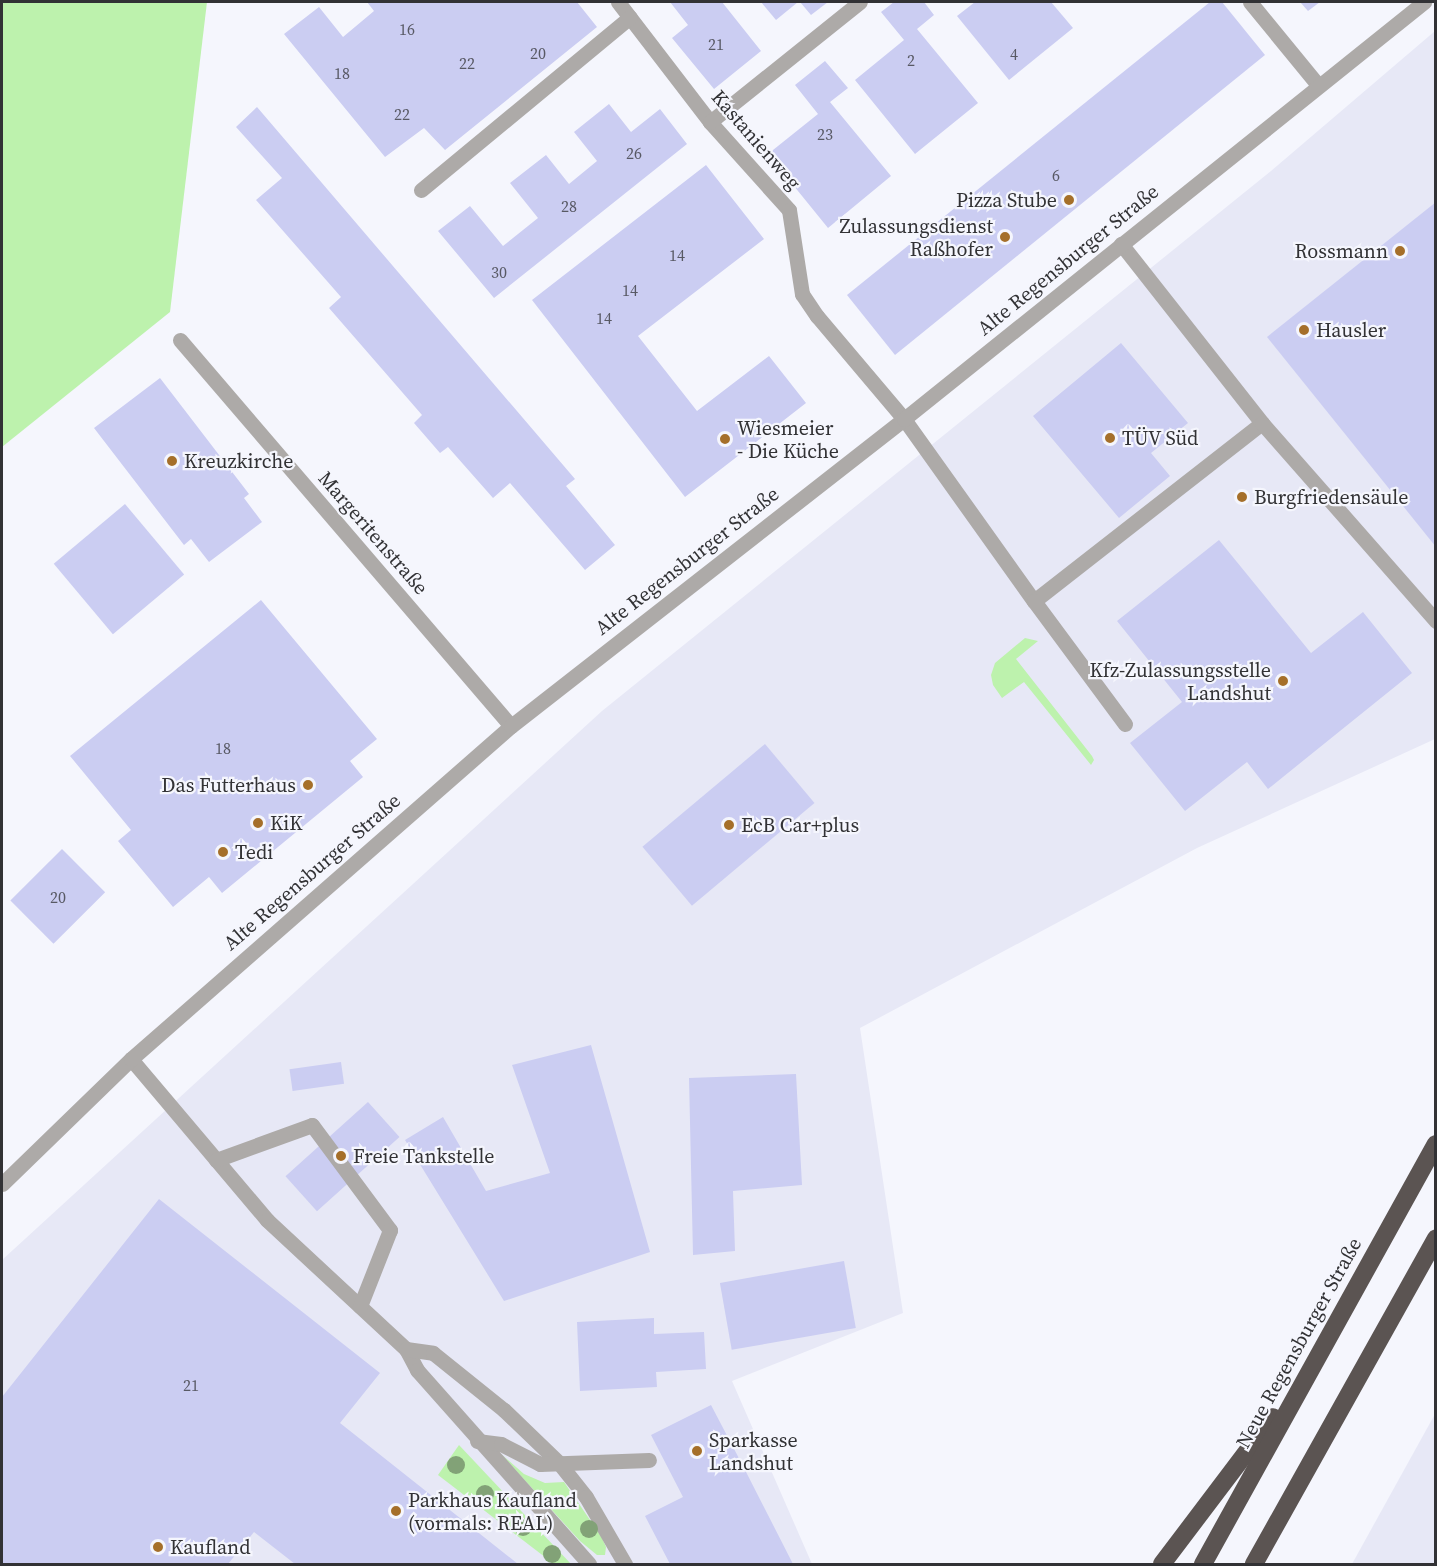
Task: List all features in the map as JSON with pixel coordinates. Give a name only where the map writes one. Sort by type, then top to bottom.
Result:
[{"type":"highway","name":"Neue Regensburger Straße","points":[[1203,1564],[1436,1144]]},
{"type":"highway","points":[[1254,1564],[1436,1238]]},
{"type":"highway","points":[[1162,1564],[1179,1545],[1317,1358]]},
{"type":"street","name":"Kastanienweg","points":[[618,2],[710,122],[789,210],[802,294],[817,316],[903,419],[1125,724]]},
{"type":"street","points":[[710,122],[860,2]]},
{"type":"street","points":[[1250,2],[1318,85]]},
{"type":"street","name":"Alte Regensburger Straße","points":[[2,1184],[130,1059],[511,726],[903,419],[1424,2]]},
{"type":"street","points":[[421,190],[630,17]]},
{"type":"street","points":[[1121,243],[1262,423],[1433,613]]},
{"type":"street","name":"Margeritenstraße","points":[[180,340],[511,726]]},
{"type":"street","points":[[1034,601],[1262,423]]},
{"type":"street","points":[[130,1059],[267,1220],[406,1349],[417,1370],[477,1441],[589,1564]]},
{"type":"street","points":[[216,1160],[312,1125],[390,1230],[360,1306]]},
{"type":"street","points":[[406,1349],[433,1353],[504,1410],[559,1463],[586,1497],[625,1564]]},
{"type":"street","points":[[477,1441],[501,1444],[540,1464],[649,1460]]},
{"type":"shaded area","points":[[1435,31],[1435,739],[1197,848],[860,1028],[903,1313],[732,1381],[812,1564],[2,1564],[2,1260],[602,711],[1271,171]]},
{"type":"shaded area","points":[[1435,1414],[1435,1564],[1352,1564]]},
{"type":"green space","points":[[2,2],[207,2],[170,312],[2,447]]},
{"type":"green space","points":[[1025,638],[1038,641],[1016,659],[1092,756],[1094,760],[1091,765],[1024,682],[1002,698],[993,685],[991,675],[995,663]]},
{"type":"green space","points":[[459,1445],[571,1564],[554,1564],[438,1475]]},
{"type":"green space","points":[[500,1453],[524,1474],[545,1483],[564,1482],[601,1536],[606,1547],[605,1555],[597,1555],[580,1541]]},
{"type":"building","points":[[367,2],[577,2],[597,27],[445,150],[424,128],[385,157],[284,34],[319,7],[343,37],[374,11]]},
{"type":"building","points":[[670,2],[722,2],[761,51],[714,89],[672,38],[688,25]]},
{"type":"building","points":[[761,2],[798,2],[776,20]]},
{"type":"building","points":[[800,2],[828,2],[811,15]]},
{"type":"building","points":[[894,2],[924,2],[934,15],[917,29],[978,103],[915,154],[855,80],[904,40],[881,12]]},
{"type":"building","points":[[975,2],[1051,2],[1073,28],[1009,80],[957,16]]},
{"type":"building","points":[[1210,2],[1222,2],[1265,55],[895,355],[847,295]]},
{"type":"building","points":[[1300,2],[1320,2],[1308,11]]},
{"type":"building","points":[[825,61],[848,88],[830,102],[891,176],[828,228],[768,154],[818,114],[795,85]]},
{"type":"building","points":[[609,104],[631,132],[660,109],[687,144],[494,298],[438,231],[470,206],[503,246],[538,218],[510,183],[546,155],[569,184],[597,161],[574,132]]},
{"type":"building","points":[[257,107],[575,479],[566,486],[615,545],[585,570],[510,483],[493,498],[448,447],[440,453],[414,423],[422,415],[329,308],[341,297],[256,200],[282,178],[236,127]]},
{"type":"building","points":[[706,165],[764,239],[638,336],[697,411],[769,356],[806,403],[685,497],[532,300]]},
{"type":"building","points":[[1436,202],[1436,547],[1267,337]]},
{"type":"building","name":"TÜV Süd","points":[[1121,343],[1188,423],[1151,453],[1170,476],[1119,518],[1033,416]]},
{"type":"building","name":"Kreuzkirche","points":[[160,378],[249,494],[244,498],[262,522],[209,562],[191,539],[184,545],[94,428]]},
{"type":"building","points":[[125,504],[184,574],[113,634],[54,564]]},
{"type":"building","name":"Kfz-Zulassungsstelle Landshut","points":[[1219,540],[1311,653],[1363,612],[1412,673],[1268,789],[1247,762],[1185,811],[1130,743],[1182,702],[1117,621]]},
{"type":"building","points":[[261,600],[377,739],[350,761],[363,777],[222,893],[209,877],[173,907],[118,841],[131,830],[70,756]]},
{"type":"building","name":"EcB Car+plus","points":[[765,744],[814,803],[692,906],[642,847]]},
{"type":"building","points":[[62,849],[105,892],[54,944],[10,901]]},
{"type":"building","points":[[591,1045],[650,1252],[504,1301],[405,1140],[443,1117],[486,1191],[550,1173],[512,1065]]},
{"type":"building","points":[[341,1062],[344,1084],[293,1091],[290,1069]]},
{"type":"building","points":[[796,1074],[802,1185],[733,1191],[735,1251],[693,1255],[689,1078]]},
{"type":"building","name":"Freie Tankstelle","points":[[368,1102],[399,1137],[317,1211],[286,1176]]},
{"type":"building","points":[[159,1199],[380,1373],[340,1423],[518,1564],[295,1564],[254,1532],[228,1564],[2,1564],[2,1397]]},
{"type":"building","points":[[844,1261],[856,1328],[732,1350],[720,1283]]},
{"type":"building","points":[[654,1318],[654,1334],[704,1332],[706,1369],[656,1372],[657,1387],[580,1391],[577,1322]]},
{"type":"building","points":[[711,1405],[793,1564],[670,1564],[645,1516],[683,1497],[651,1435]]},
{"type":"place","name":"Pizza Stube","points":[[1069,200]]},
{"type":"place","name":"Zulassungsdienst Raßhofer","points":[[1005,237]]},
{"type":"place","name":"Rossmann","points":[[1400,251]]},
{"type":"place","name":"Hausler","points":[[1304,330]]},
{"type":"place","name":"TÜV Süd","points":[[1110,438]]},
{"type":"place","name":"Wiesmeier - Die Küche","points":[[725,439]]},
{"type":"place","name":"Kreuzkirche","points":[[172,461]]},
{"type":"place","name":"Burgfriedensäule","points":[[1242,497]]},
{"type":"place","name":"Kfz-Zulassungsstelle Landshut","points":[[1283,681]]},
{"type":"place","name":"Das Futterhaus","points":[[308,785]]},
{"type":"place","name":"KiK","points":[[258,823]]},
{"type":"place","name":"EcB Car+plus","points":[[729,825]]},
{"type":"place","name":"Tedi","points":[[223,852]]},
{"type":"place","name":"Freie Tankstelle","points":[[341,1156]]},
{"type":"place","name":"Sparkasse Landshut","points":[[697,1451]]},
{"type":"place","name":"Parkhaus Kaufland (vormals: REAL)","points":[[396,1511]]},
{"type":"place","name":"Kaufland","points":[[158,1547]]}]
